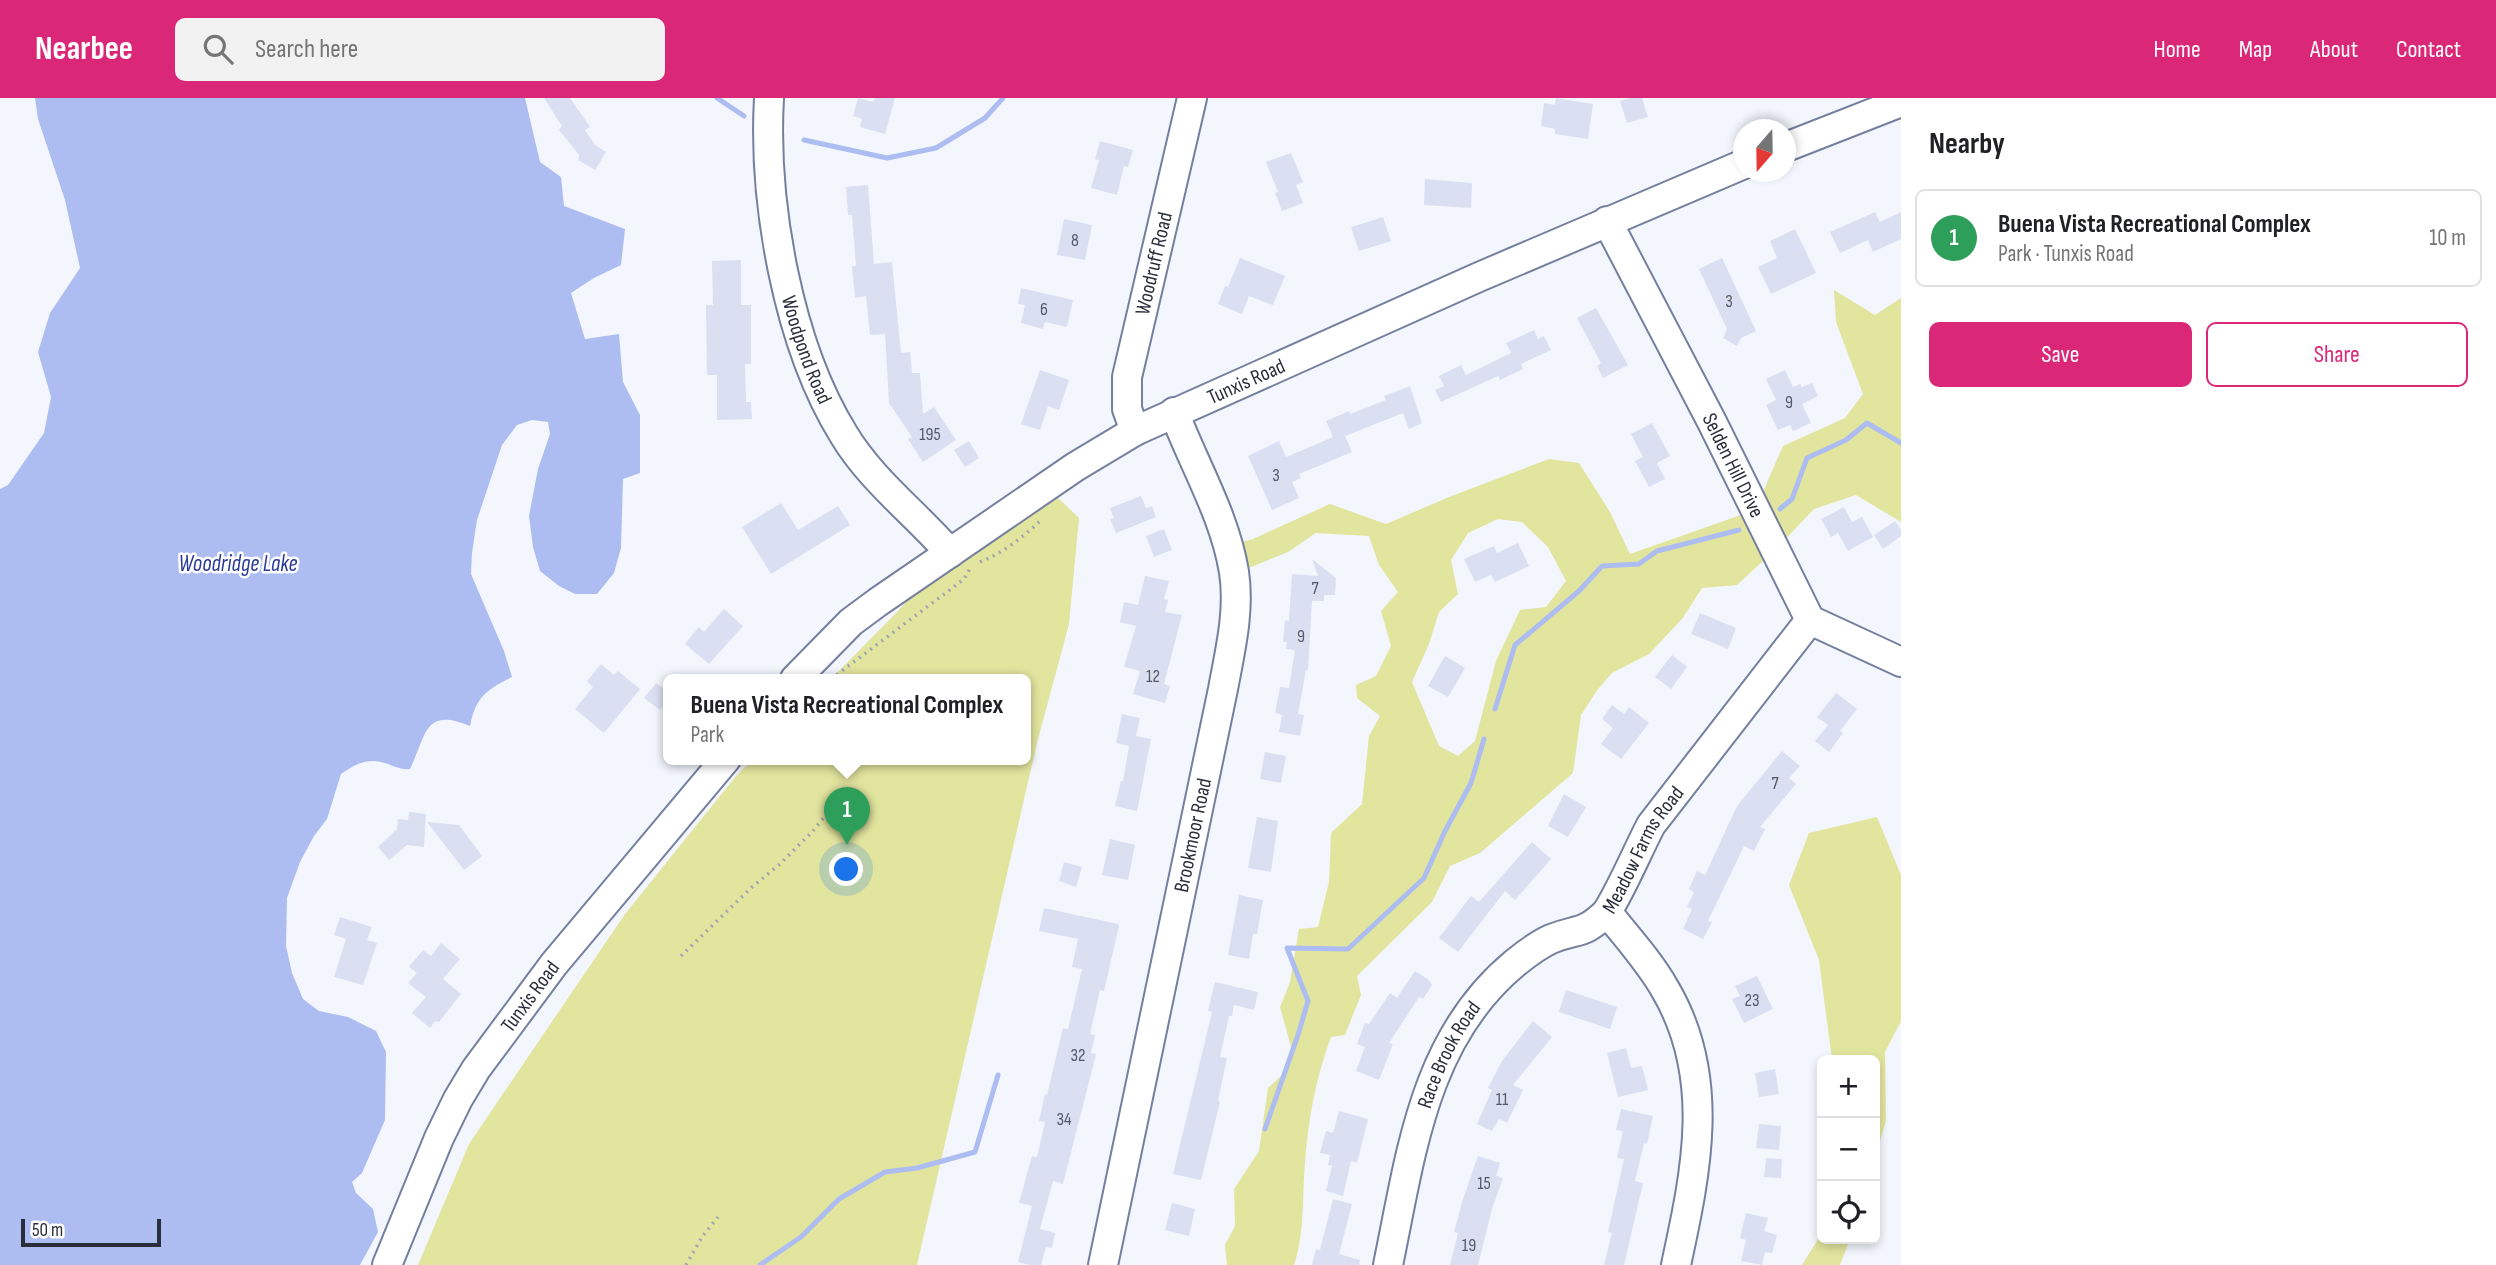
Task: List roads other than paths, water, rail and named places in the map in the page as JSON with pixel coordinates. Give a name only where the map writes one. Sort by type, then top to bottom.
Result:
[{"type":"street","name":"Woodpond Road","points":[[769,98],[769,184],[775,228],[794,312],[821,393],[845,437],[867,466],[950,553]]},
{"type":"street","name":"Woodruff Road","points":[[1135,431],[1127,408],[1128,377],[1192,98]]},
{"type":"street","points":[[1796,143],[1901,102]]},
{"type":"street","name":"Tunxis Road","points":[[800,674],[851,622],[1075,467],[1135,431],[1607,221],[1733,169]]},
{"type":"street","name":"Selden Hill Drive","points":[[1607,221],[1712,422],[1810,620]]},
{"type":"street","name":"Brookmoor Road","points":[[1103,1265],[1223,689],[1236,608],[1234,574],[1221,523],[1174,412]]},
{"type":"street","points":[[1810,620],[1901,662]]},
{"type":"street","name":"Meadow Farms Road","points":[[1676,1265],[1690,1199],[1699,1134],[1693,1068],[1677,1013],[1666,990],[1649,964],[1607,912],[1624,884],[1651,825],[1810,620]]},
{"type":"street","name":"Tunxis Road","points":[[387,1265],[439,1138],[476,1069],[550,969],[721,765]]},
{"type":"street","name":"Race Brook Road","points":[[1388,1265],[1419,1117],[1437,1068],[1457,1029],[1475,1003],[1518,961],[1547,941],[1590,928],[1607,912]]},
{"type":"water","name":"Woodridge Lake","points":[[35,98],[525,98],[540,162],[561,177],[564,206],[625,229],[621,265],[571,293],[585,339],[619,334],[623,382],[640,415],[640,473],[623,479],[621,548],[614,573],[597,594],[575,594],[559,586],[540,571],[533,547],[529,516],[538,469],[550,434],[548,422],[532,420],[517,425],[502,445],[477,520],[471,574],[504,651],[512,677],[484,695],[475,708],[470,726],[444,720],[429,727],[410,769],[369,761],[341,774],[327,819],[300,862],[287,898],[286,946],[292,973],[303,999],[319,1011],[348,1017],[376,1031],[386,1052],[385,1120],[362,1173],[352,1182],[356,1193],[373,1209],[378,1232],[360,1265],[0,1265],[0,489],[8,485],[44,433],[51,397],[38,352],[50,313],[80,268],[65,200],[38,119]]},
{"type":"waterway","points":[[717,98],[744,116]]},
{"type":"waterway","points":[[804,140],[887,158],[936,148],[985,118],[1003,98]]},
{"type":"waterway","points":[[1780,509],[1792,499],[1807,458],[1846,440],[1867,423],[1901,443]]},
{"type":"waterway","points":[[1495,709],[1515,645],[1579,591],[1602,566],[1639,564],[1657,551],[1739,530]]},
{"type":"waterway","points":[[1265,1129],[1308,1001],[1287,948],[1348,949],[1424,878],[1471,783],[1484,739]]},
{"type":"waterway","points":[[760,1265],[801,1237],[839,1199],[885,1172],[917,1168],[975,1152],[998,1075]]},
{"type":"place","name":"Buena Vista Recreational Complex","points":[[847,845]]}]
